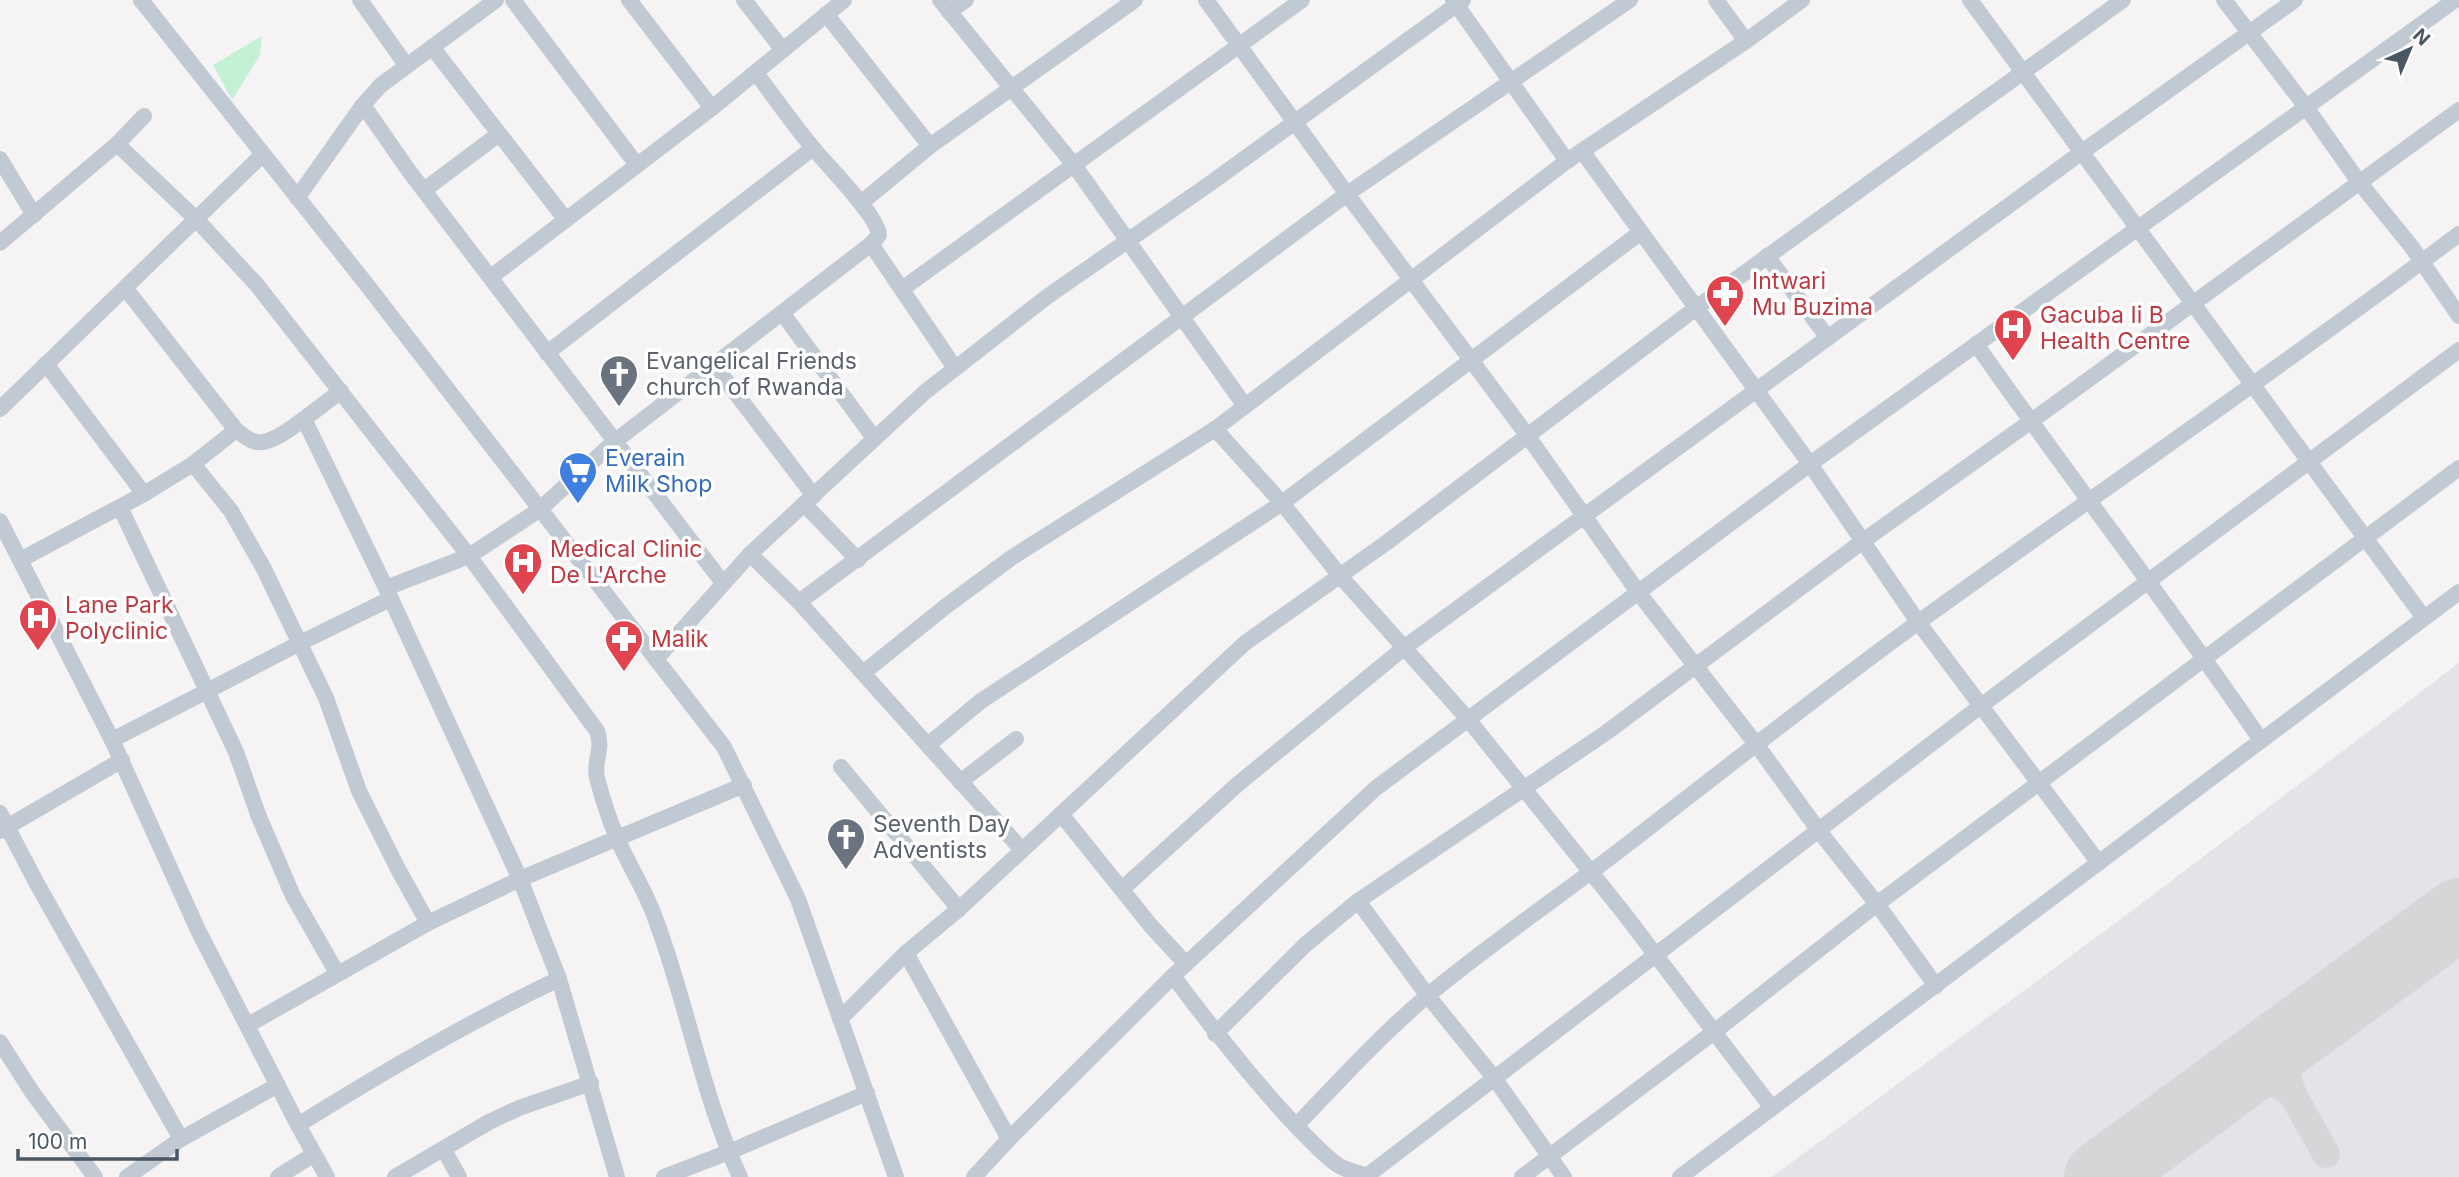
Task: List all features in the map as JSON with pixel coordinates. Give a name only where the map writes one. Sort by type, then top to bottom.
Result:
[{"type":"street","points":[[141,0],[724,747],[799,899],[896,1177]]},
{"type":"street","points":[[359,0],[405,65]]},
{"type":"street","points":[[297,198],[363,105],[381,85],[496,0]]},
{"type":"street","points":[[513,0],[637,165]]},
{"type":"street","points":[[629,0],[712,108]]},
{"type":"street","points":[[744,0],[782,49]]},
{"type":"street","points":[[491,277],[712,108],[844,0]]},
{"type":"street","points":[[966,0],[944,6],[1074,165],[1245,406]]},
{"type":"street","points":[[861,203],[930,146],[1135,0]]},
{"type":"street","points":[[1206,0],[1527,435],[1638,592],[1756,744],[1936,986]]},
{"type":"street","points":[[902,289],[1302,0]]},
{"type":"street","points":[[799,602],[1347,194],[1630,0]]},
{"type":"street","points":[[1716,0],[1746,41]]},
{"type":"street","points":[[863,673],[1011,558],[1215,429],[1567,161],[1746,41],[1802,0]]},
{"type":"street","points":[[1970,0],[2424,618]]},
{"type":"street","points":[[840,1019],[906,953],[958,909],[1245,643],[1341,577],[1696,309],[2123,0]]},
{"type":"street","points":[[2224,0],[2422,262],[2459,316]]},
{"type":"street","points":[[1122,889],[1238,784],[1405,647],[2082,152],[2295,0]]},
{"type":"street","points":[[974,1177],[1173,976],[1376,788],[1810,464],[2455,0]]},
{"type":"street","points":[[656,659],[750,554],[874,438],[955,368],[1048,296],[1127,242],[1458,2],[1567,161]]},
{"type":"street","points":[[825,14],[930,146]]},
{"type":"street","points":[[432,47],[566,220]]},
{"type":"street","points":[[112,740],[300,643],[388,594],[469,556],[539,510],[614,442],[871,244],[878,235],[878,228],[861,203],[813,148],[756,73]]},
{"type":"street","points":[[363,105],[424,190],[723,583]]},
{"type":"street","points":[[1215,1034],[1305,945],[1358,901],[1696,668],[1863,541],[2459,110]]},
{"type":"street","points":[[0,243],[117,144],[144,116]]},
{"type":"street","points":[[424,190],[499,134]]},
{"type":"street","points":[[117,144],[195,218],[257,285],[469,556],[597,731],[602,744],[596,774],[617,838],[654,915],[703,1076],[740,1177]]},
{"type":"street","points":[[547,352],[813,148]]},
{"type":"street","points":[[1582,151],[1810,464],[1918,622],[2099,863]]},
{"type":"street","points":[[0,409],[262,155]]},
{"type":"street","points":[[0,159],[34,215]]},
{"type":"street","points":[[928,745],[981,701],[1282,503],[1641,232]]},
{"type":"street","points":[[1296,1126],[1375,1042],[1428,996],[1756,744],[1918,622],[2253,385],[2459,234]]},
{"type":"street","points":[[871,244],[955,368]]},
{"type":"street","points":[[1768,256],[1828,338]]},
{"type":"street","points":[[126,289],[236,430],[253,442],[268,441],[304,419],[341,391]]},
{"type":"street","points":[[783,313],[874,438]]},
{"type":"street","points":[[1976,344],[2088,502],[2205,657],[2260,739]]},
{"type":"street","points":[[1173,976],[1215,1034],[1296,1126],[1335,1163],[1349,1171],[1368,1176],[1982,705],[2459,350]]},
{"type":"street","points":[[46,364],[144,494]]},
{"type":"street","points":[[715,366],[809,500],[858,560]]},
{"type":"street","points":[[304,419],[520,879],[559,979],[617,1177]]},
{"type":"street","points":[[1215,429],[1282,503],[1341,577],[1467,718],[1655,954],[1772,1108]]},
{"type":"street","points":[[20,560],[144,494],[193,464],[236,430]]},
{"type":"street","points":[[193,464],[231,511],[264,569],[326,698],[359,791],[428,923]]},
{"type":"street","points":[[1522,1177],[1714,1032],[1877,904],[2459,468]]},
{"type":"street","points":[[120,507],[208,690],[293,896],[337,973]]},
{"type":"street","points":[[0,521],[122,760],[198,930],[327,1177]]},
{"type":"street","points":[[750,554],[799,602],[1021,850]]},
{"type":"street","points":[[1680,1177],[2459,592]]},
{"type":"street","points":[[960,782],[1016,739]]},
{"type":"street","points":[[122,760],[2,824],[181,1139]]},
{"type":"street","points":[[841,767],[958,909]]},
{"type":"street","points":[[248,1025],[428,923],[520,879],[744,785]]},
{"type":"street","points":[[1061,814],[1186,964]]},
{"type":"street","points":[[1358,901],[1428,996],[1495,1079],[1564,1177]]},
{"type":"street","points":[[906,953],[1009,1139]]},
{"type":"street","points":[[298,1125],[409,1058],[504,1005],[559,979]]},
{"type":"street","points":[[0,1042],[32,1092],[95,1177]]},
{"type":"street","points":[[395,1177],[489,1122],[519,1108],[591,1083]]},
{"type":"street","points":[[127,1177],[181,1139],[278,1085]]},
{"type":"street","points":[[664,1177],[729,1153],[867,1093]]},
{"type":"street","points":[[444,1150],[459,1177]]},
{"type":"street","points":[[278,1177],[314,1154]]},
{"type":"shaded area","points":[[2459,663],[2459,1177],[1772,1177],[2133,910]]},
{"type":"green space","points":[[262,36],[260,55],[232,100],[213,65]]},
{"type":"taxiway","points":[[2293,1095],[2287,1073],[2287,1056],[2309,1024]]},
{"type":"taxiway","points":[[2224,1087],[2260,1080],[2269,1081],[2285,1089],[2293,1095],[2326,1154]]},
{"type":"runway","points":[[2100,1177],[2459,914]]},
{"type":"place","name":"Intwari Mu Buzima","points":[[1725,328]]},
{"type":"place","name":"Gacuba Ii B Health Centre","points":[[2013,362]]},
{"type":"place","name":"Evangelical Friends church of Rwanda","points":[[619,408]]},
{"type":"place","name":"Everain Milk Shop","points":[[578,505]]},
{"type":"place","name":"Medical Clinic De L'Arche","points":[[523,596]]},
{"type":"place","name":"Lane Park Polyclinic","points":[[38,652]]},
{"type":"place","name":"Malik","points":[[624,673]]},
{"type":"place","name":"Seventh Day Adventists","points":[[846,871]]}]
